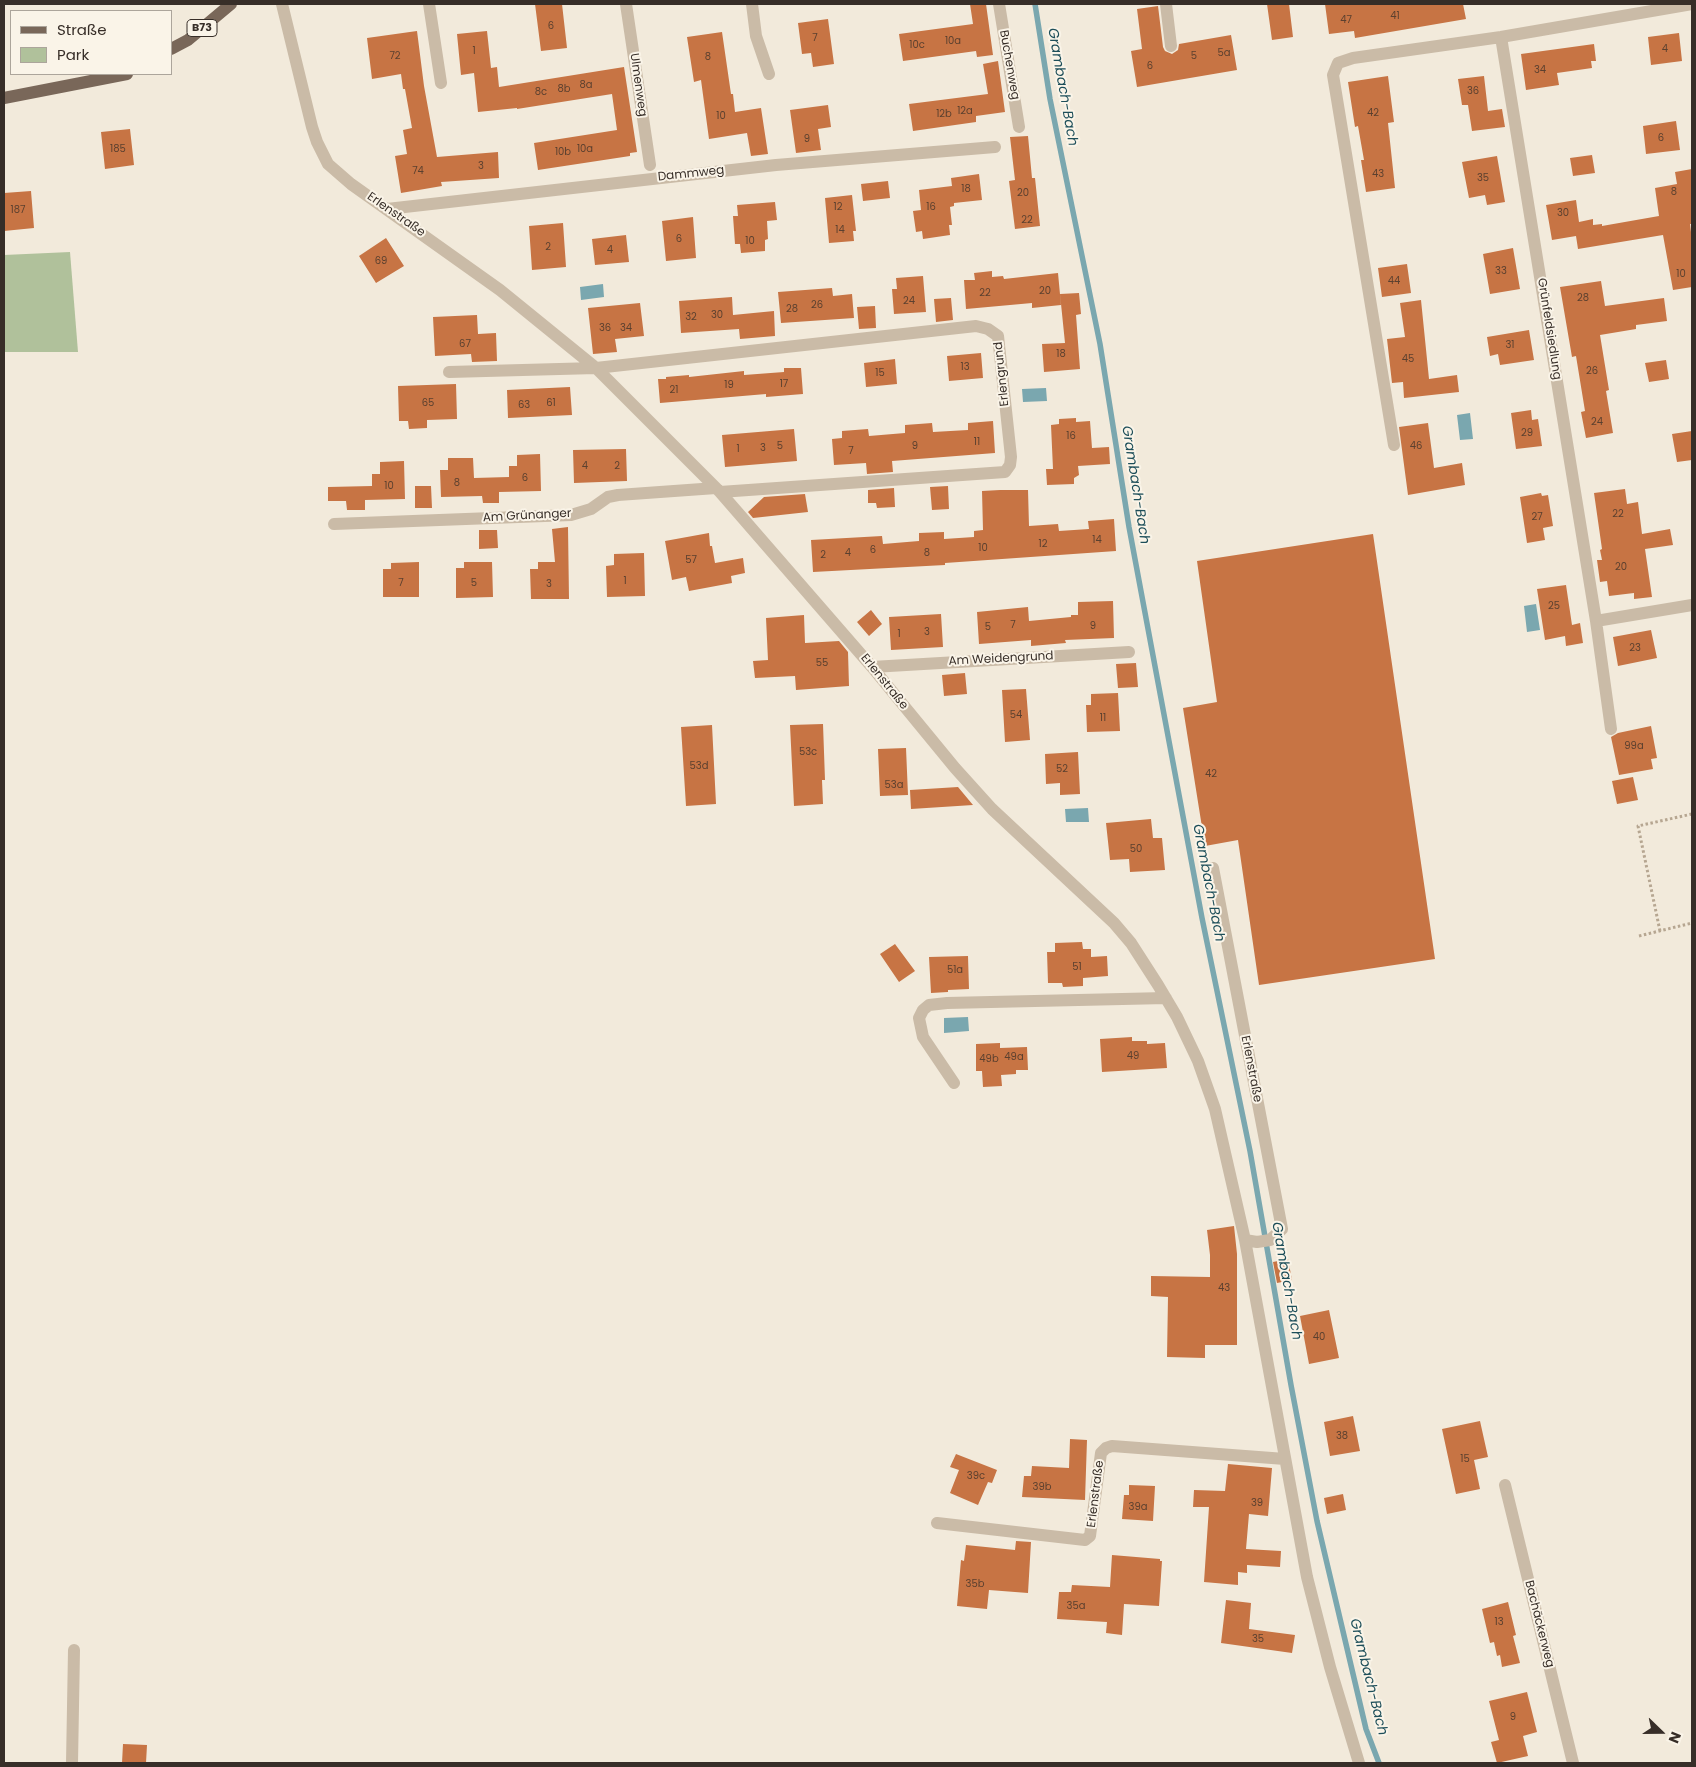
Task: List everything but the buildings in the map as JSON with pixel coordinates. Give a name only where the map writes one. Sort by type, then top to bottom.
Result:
[{"type":"main road","name":"B73","points":[[172,49],[188,40],[231,4]]},
{"type":"main road","points":[[4,98],[122,75]]},
{"type":"street","name":"Erlenstraße","points":[[282,4],[312,127],[324,157],[334,170],[500,290],[596,368],[718,490],[992,809],[1114,922],[1131,943],[1166,998],[1198,1061],[1257,1241],[1285,1459],[1307,1576],[1330,1667],[1359,1763]]},
{"type":"street","points":[[429,4],[441,83]]},
{"type":"street","name":"Ulmenweg","points":[[626,4],[650,165]]},
{"type":"street","points":[[752,4],[756,36],[769,74]]},
{"type":"street","name":"Buchenweg","points":[[999,4],[1019,127]]},
{"type":"street","points":[[1166,4],[1171,46]]},
{"type":"street","points":[[1394,445],[1333,75],[1338,63],[1353,58],[1501,37],[1692,4]]},
{"type":"street","name":"Grünfeldsiedlung","points":[[1501,37],[1596,621],[1611,729]]},
{"type":"street","name":"Dammweg","points":[[387,209],[776,164],[995,147]]},
{"type":"street","name":"Erlengrund","points":[[596,368],[976,326],[988,329],[998,336],[1011,457],[1010,465],[1005,472],[718,490]]},
{"type":"street","points":[[449,372],[596,368]]},
{"type":"street","name":"Am Grünanger","points":[[334,524],[571,514],[591,509],[608,497],[618,495],[718,490]]},
{"type":"street","points":[[1596,621],[1692,605]]},
{"type":"street","name":"Am Weidengrund","points":[[872,667],[1129,652]]},
{"type":"street","name":"Erlenstraße","points":[[1213,868],[1282,1229],[1257,1241]]},
{"type":"street","points":[[954,1083],[923,1037],[919,1018],[923,1010],[929,1005],[1166,998]]},
{"type":"street","name":"Erlenstraße","points":[[937,1523],[1085,1540],[1090,1536],[1101,1452],[1112,1446],[1285,1459]]},
{"type":"street","name":"Bachäckerweg","points":[[1505,1485],[1573,1763]]},
{"type":"street","points":[[72,1763],[74,1650]]},
{"type":"path","points":[[1660,931],[1638,826],[1692,814]]},
{"type":"path","points":[[1639,936],[1692,923]]},
{"type":"green space","points":[[70,252],[78,352],[4,352],[4,255]]},
{"type":"water","points":[[603,284],[604,297],[581,300],[580,287]]},
{"type":"water","points":[[1046,388],[1047,401],[1023,402],[1022,389]]},
{"type":"water","points":[[1470,413],[1473,439],[1460,440],[1457,415]]},
{"type":"water","points":[[1536,604],[1540,630],[1527,632],[1524,606]]},
{"type":"water","points":[[1088,808],[1089,822],[1066,822],[1065,809]]},
{"type":"water","points":[[968,1017],[969,1031],[944,1033],[944,1018]]},
{"type":"waterway","name":"Grambach-Bach","points":[[1035,4],[1050,99],[1100,344],[1129,527],[1202,918],[1250,1151],[1317,1521],[1366,1729],[1379,1763]]}]
